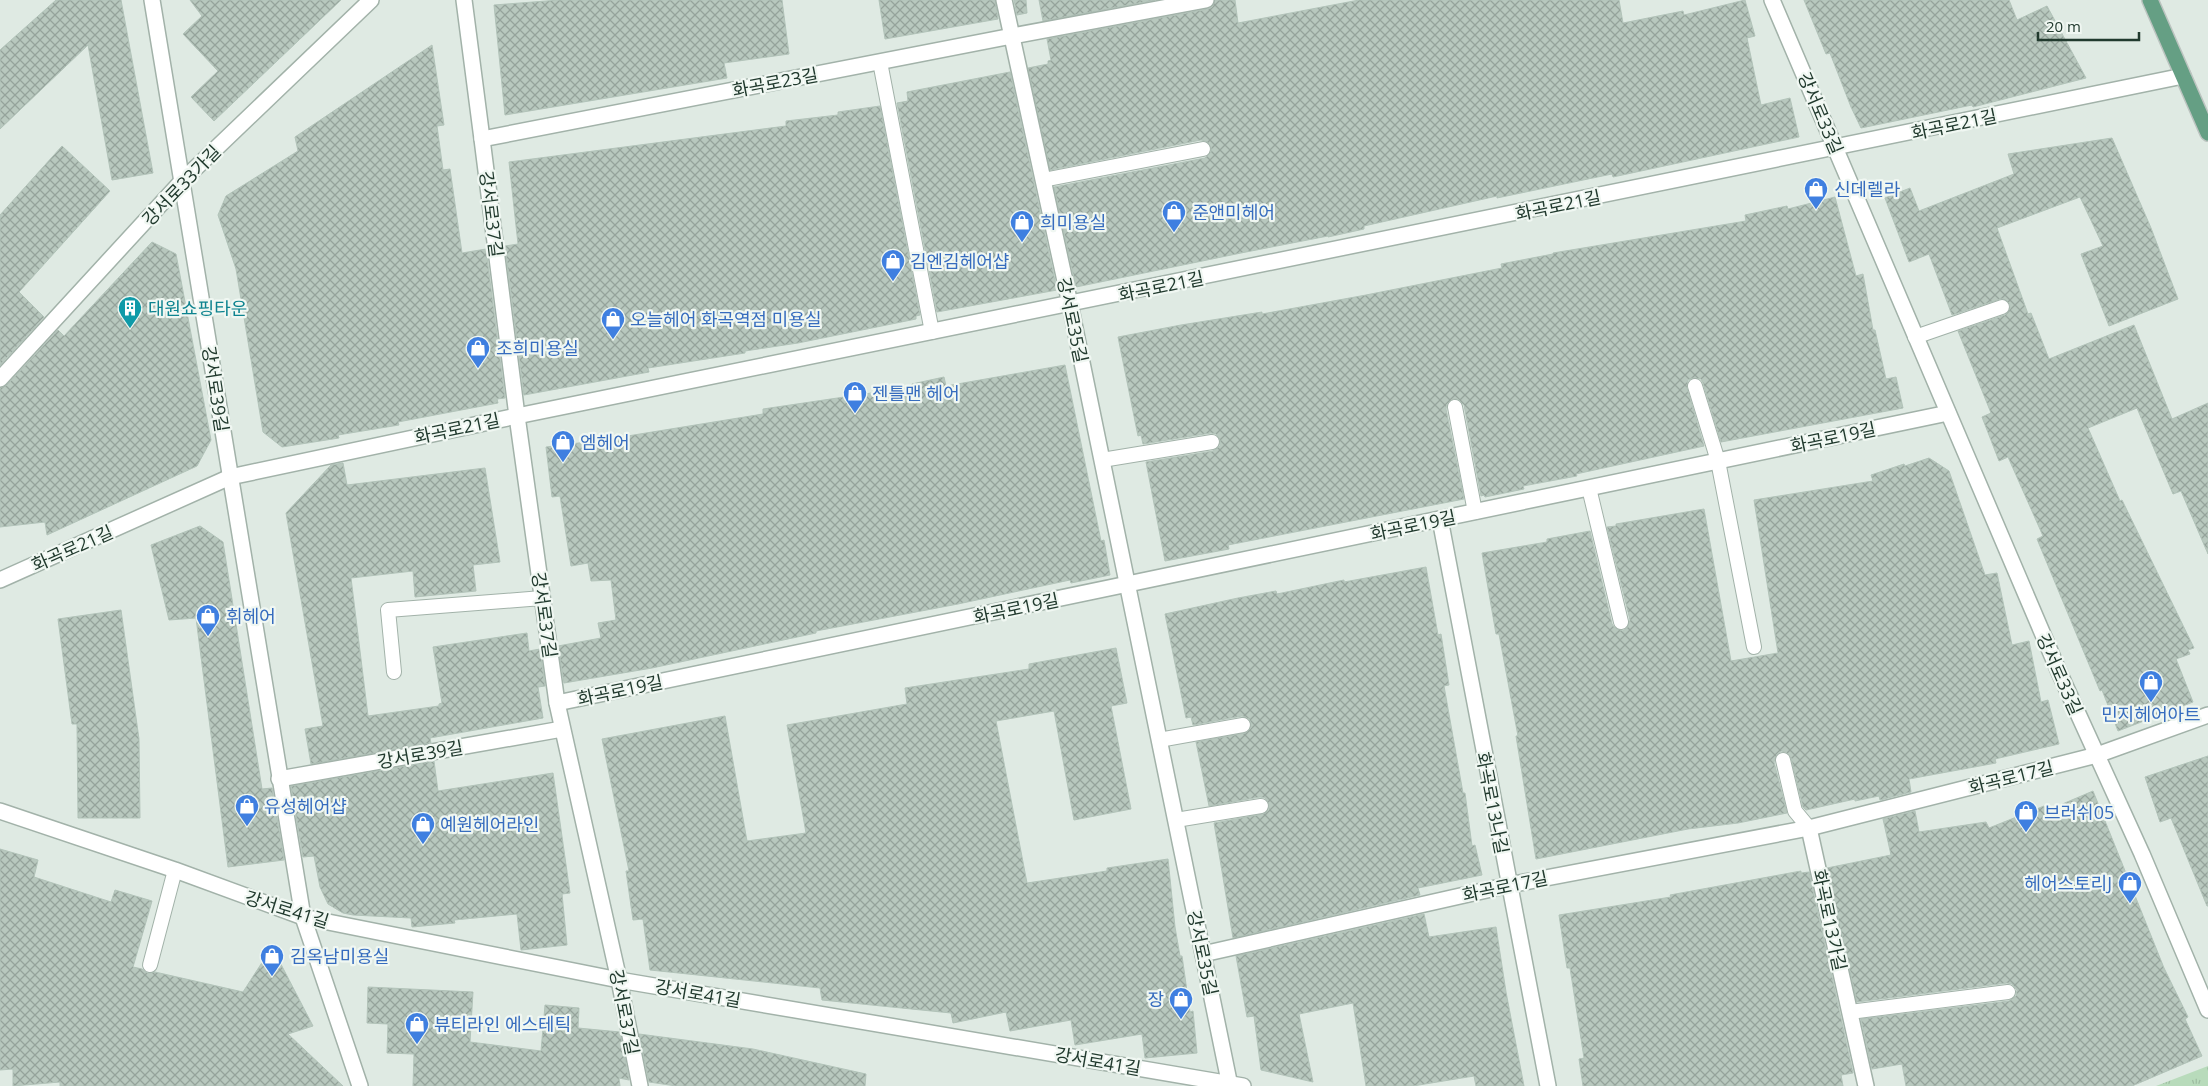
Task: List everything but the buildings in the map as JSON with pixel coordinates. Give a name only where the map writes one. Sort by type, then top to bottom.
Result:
[{"type":"main road","points":[[2150,0],[2208,134]]},
{"type":"street","name":"강서로39길","points":[[152,0],[303,917],[360,1086]]},
{"type":"street","name":"강서로33가길","points":[[0,379],[182,181],[371,0]]},
{"type":"street","points":[[464,0],[482,139]]},
{"type":"street","name":"강서로35길","points":[[1004,0],[1070,304],[1203,954],[1234,1085]]},
{"type":"street","name":"화곡로23길","points":[[482,139],[1206,0]]},
{"type":"street","name":"강서로33길","points":[[1772,0],[1915,338],[2097,756],[2142,854],[2208,1010]]},
{"type":"street","name":"화곡로21길","points":[[0,580],[230,477],[517,416],[2183,76]]},
{"type":"street","name":"강서로37길","points":[[482,139],[517,416],[557,704],[619,980],[640,1086]]},
{"type":"street","name":"화곡로19길","points":[[557,704],[1948,413]]},
{"type":"street","name":"화곡로13나길","points":[[1440,519],[1548,1086]]},
{"type":"street","name":"화곡로17길","points":[[1203,954],[1509,884],[1809,828],[2097,756],[2208,715]]},
{"type":"street","name":"강서로39길","points":[[279,779],[562,729]]},
{"type":"street","name":"강서로41길","points":[[0,811],[175,870],[303,917],[619,980],[1234,1085]]},
{"type":"street","name":"화곡로13가길","points":[[1809,828],[1866,1086]]},
{"type":"lane","points":[[880,62],[932,332]]},
{"type":"lane","points":[[1043,180],[1203,149]]},
{"type":"lane","points":[[1915,338],[2002,307]]},
{"type":"lane","points":[[1695,386],[1718,461],[1754,648]]},
{"type":"lane","name":"화곡로19길","points":[[1455,408],[1475,512]]},
{"type":"lane","points":[[1102,460],[1212,442]]},
{"type":"lane","points":[[1589,488],[1621,622]]},
{"type":"lane","points":[[394,672],[388,610],[542,598]]},
{"type":"lane","points":[[1159,740],[1243,725]]},
{"type":"lane","points":[[1783,760],[1795,811],[1809,828]]},
{"type":"lane","points":[[1176,820],[1261,806]]},
{"type":"lane","points":[[150,965],[175,870]]},
{"type":"lane","points":[[1850,1012],[2008,992]]},
{"type":"green space","points":[[2208,1066],[2208,1086],[2156,1086]]},
{"type":"place","name":"신데렐라","points":[[1816,210]]},
{"type":"place","name":"준앤미헤어","points":[[1174,233]]},
{"type":"place","name":"희미용실","points":[[1022,243]]},
{"type":"place","name":"김엔김헤어샵","points":[[893,282]]},
{"type":"place","name":"대원쇼핑타운","points":[[130,329]]},
{"type":"place","name":"오늘헤어 화곡역점 미용실","points":[[613,340]]},
{"type":"place","name":"조희미용실","points":[[478,369]]},
{"type":"place","name":"젠틀맨 헤어","points":[[855,414]]},
{"type":"place","name":"엠헤어","points":[[563,463]]},
{"type":"place","name":"휘헤어","points":[[208,637]]},
{"type":"place","name":"민지헤어아트","points":[[2151,703]]},
{"type":"place","name":"유성헤어샵","points":[[247,827]]},
{"type":"place","name":"브러쉬05","points":[[2026,833]]},
{"type":"place","name":"예원헤어라인","points":[[423,845]]},
{"type":"place","name":"헤어스토리J","points":[[2130,904]]},
{"type":"place","name":"김옥남미용실","points":[[272,977]]},
{"type":"place","name":"장","points":[[1181,1020]]},
{"type":"place","name":"뷰티라인 에스테틱","points":[[417,1045]]}]
